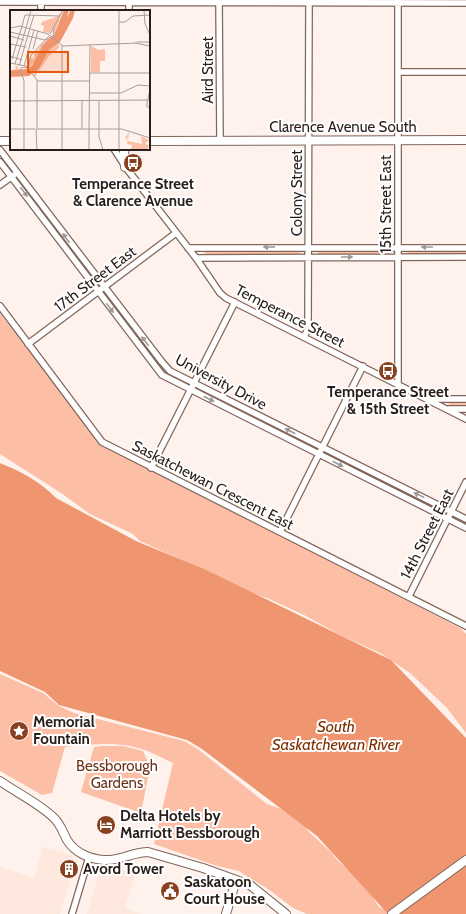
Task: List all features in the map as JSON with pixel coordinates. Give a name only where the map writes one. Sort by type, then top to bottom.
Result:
[{"type":"main road","name":"Clarence Avenue South","points":[[150,140],[466,140]]},
{"type":"main road","points":[[125,150],[124,152],[125,166]]},
{"type":"main road","points":[[2,785],[52,815],[60,825],[70,843],[80,852],[89,857],[112,860],[142,852],[148,852],[203,868],[250,885],[286,914]]},
{"type":"main road","points":[[392,914],[466,860]]},
{"type":"main road","points":[[401,914],[466,866]]},
{"type":"main road","points":[[226,914],[236,880]]},
{"type":"street","name":"Aird Street","points":[[219,1],[220,141]]},
{"type":"street","name":"Colony Street","points":[[304,337],[308,329],[308,1]]},
{"type":"street","points":[[0,2],[398,1],[466,3]]},
{"type":"street","name":"15th Street East","points":[[398,1],[398,384]]},
{"type":"street","points":[[398,72],[466,72]]},
{"type":"street","name":"University Drive","points":[[0,150],[170,371],[466,519]]},
{"type":"street","name":"Temperance Street","points":[[115,150],[125,166],[196,258],[220,293],[226,298],[466,419]]},
{"type":"street","name":"University Drive","points":[[0,162],[162,375],[466,528]]},
{"type":"street","points":[[0,185],[17,172]]},
{"type":"street","name":"17th Street East","points":[[28,344],[176,233]]},
{"type":"street","points":[[188,248],[466,248]]},
{"type":"street","points":[[196,258],[466,257]]},
{"type":"street","points":[[151,468],[235,302]]},
{"type":"street","name":"Saskatchewan Crescent East","points":[[0,306],[102,442],[466,626]]},
{"type":"street","points":[[280,532],[363,366]]},
{"type":"street","points":[[429,400],[466,399]]},
{"type":"street","points":[[447,409],[466,409]]},
{"type":"street","name":"14th Street East","points":[[409,596],[466,482]]},
{"type":"street","points":[[72,914],[89,857]]},
{"type":"shaded area","points":[[43,847],[72,855],[75,866],[60,914],[0,914],[0,867],[34,878]]},
{"type":"shaded area","points":[[101,868],[137,869],[125,908],[141,914],[87,914]]},
{"type":"green space","points":[[20,180],[97,282],[95,283],[18,182]]},
{"type":"green space","points":[[466,249],[466,255],[407,254],[407,250]]},
{"type":"green space","points":[[204,250],[301,250],[300,255],[205,255]]},
{"type":"green space","points":[[317,250],[390,250],[390,254],[318,255]]},
{"type":"green space","points":[[107,295],[164,368],[186,382],[185,384],[161,371],[105,296]]},
{"type":"green space","points":[[0,314],[102,443],[460,628],[466,634],[466,733],[447,708],[410,673],[380,653],[340,635],[306,616],[267,598],[224,583],[215,575],[140,541],[133,534],[90,514],[61,493],[0,454]]},
{"type":"green space","points":[[201,389],[315,446],[313,448],[200,391]]},
{"type":"green space","points":[[446,402],[466,402],[466,406],[452,406]]},
{"type":"green space","points":[[329,453],[442,510],[441,513],[328,456]]},
{"type":"green space","points":[[0,674],[43,693],[59,706],[74,713],[180,740],[199,750],[267,804],[284,810],[306,827],[309,832],[332,853],[339,862],[359,879],[379,907],[384,909],[388,914],[307,914],[293,908],[268,889],[239,871],[217,866],[154,844],[173,763],[145,750],[115,744],[65,747],[52,793],[42,795],[0,771]]},
{"type":"green space","name":"Bessborough Gardens","points":[[123,746],[143,751],[150,767],[141,813],[81,792],[94,747]]},
{"type":"water","name":"South Saskatchewan River","points":[[0,463],[30,478],[44,487],[56,498],[136,541],[204,569],[391,660],[466,738],[466,914],[388,914],[317,836],[202,749],[187,740],[59,705],[45,692],[0,671]]},
{"type":"place","name":"Temperance Street & Clarence Avenue","points":[[133,163]]},
{"type":"place","name":"Temperance Street & 15th Street","points":[[388,371]]},
{"type":"place","name":"Memorial Fountain","points":[[19,731]]},
{"type":"place","name":"Delta Hotels by Marriott Bessborough","points":[[106,825]]},
{"type":"place","name":"Avord Tower","points":[[69,869]]},
{"type":"place","name":"Saskatoon Court House","points":[[170,891]]}]
